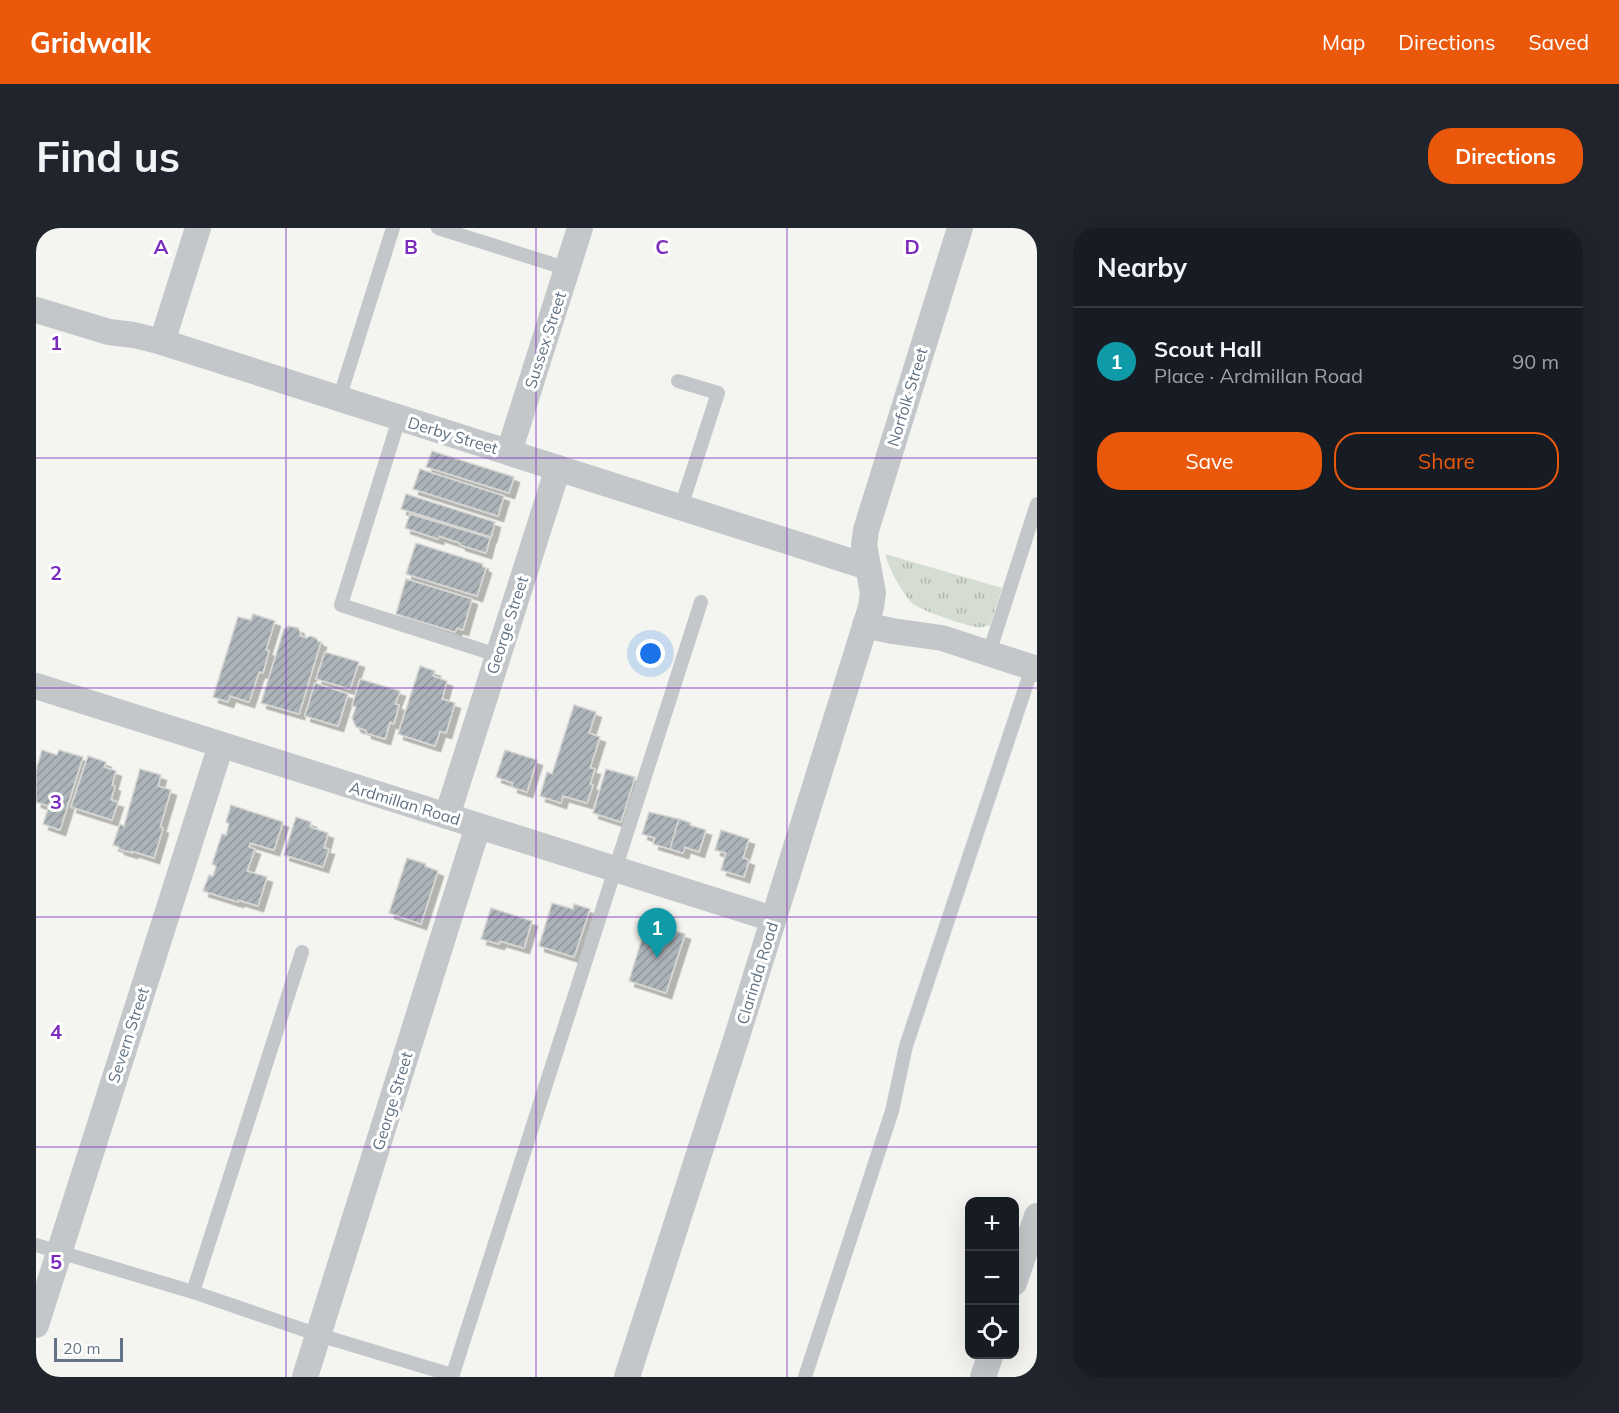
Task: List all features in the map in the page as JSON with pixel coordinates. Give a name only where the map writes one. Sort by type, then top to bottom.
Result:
[{"type":"street","points":[[162,342],[198,228]]},
{"type":"street","name":"Sussex Street","points":[[509,452],[580,228]]},
{"type":"street","name":"Norfolk Street","points":[[868,567],[864,545],[866,530],[960,228]]},
{"type":"street","name":"Derby Street","points":[[36,310],[109,332],[162,342],[868,567]]},
{"type":"street","name":"George Street","points":[[447,816],[558,468]]},
{"type":"street","name":"Clarinda Road","points":[[627,1377],[868,616],[873,593],[868,567]]},
{"type":"street","points":[[868,616],[892,631],[942,638],[1034,668]]},
{"type":"street","name":"Ardmillan Road","points":[[36,686],[773,919]]},
{"type":"street","name":"Severn Street","points":[[36,1325],[47,1248],[221,745]]},
{"type":"street","name":"George Street","points":[[306,1377],[478,826]]},
{"type":"street","points":[[1019,1268],[1037,1216]]},
{"type":"street","points":[[983,1377],[988,1359]]},
{"type":"lane","points":[[339,399],[393,228]]},
{"type":"lane","points":[[438,228],[568,270]]},
{"type":"lane","points":[[678,381],[718,393],[681,507]]},
{"type":"lane","points":[[399,419],[341,605],[497,656]]},
{"type":"lane","points":[[989,653],[1037,504]]},
{"type":"lane","points":[[47,1248],[193,1292],[319,1335],[452,1376],[701,602]]},
{"type":"lane","points":[[806,1377],[892,1111],[906,1046],[1034,668]]},
{"type":"lane","points":[[193,1292],[302,952]]},
{"type":"green space","points":[[885,554],[1002,588],[990,625],[971,626],[916,606],[900,587]]},
{"type":"building","points":[[432,451],[514,477],[509,493],[426,467]]},
{"type":"building","points":[[420,469],[504,496],[498,516],[413,489]]},
{"type":"building","points":[[406,494],[495,522],[491,537],[401,509]]},
{"type":"building","points":[[410,514],[490,538],[486,553],[439,536],[438,539],[405,528]]},
{"type":"building","points":[[416,543],[483,564],[482,566],[486,568],[477,596],[406,574]]},
{"type":"building","points":[[406,579],[472,599],[463,630],[457,628],[455,632],[396,614]]},
{"type":"building","points":[[253,614],[275,621],[266,650],[269,651],[263,673],[259,672],[249,702],[230,696],[228,702],[213,697],[238,617],[251,620]]},
{"type":"building","points":[[289,626],[298,628],[300,636],[307,638],[310,636],[321,642],[299,714],[261,703],[284,629]]},
{"type":"building","points":[[325,652],[359,662],[350,689],[316,679]]},
{"type":"building","points":[[420,666],[435,671],[433,676],[447,681],[442,699],[455,703],[446,733],[440,731],[435,746],[398,734]]},
{"type":"building","points":[[360,679],[400,691],[395,704],[399,705],[394,724],[390,722],[385,739],[356,727],[352,718],[356,707],[352,706]]},
{"type":"building","points":[[315,683],[348,694],[338,726],[305,716]]},
{"type":"building","points":[[574,705],[596,712],[589,733],[600,737],[590,768],[595,769],[587,803],[563,796],[561,803],[540,796],[547,772],[552,774]]},
{"type":"building","points":[[42,750],[57,755],[59,750],[83,757],[60,830],[43,824],[49,806],[36,802],[36,770]]},
{"type":"building","points":[[505,750],[537,760],[527,792],[512,787],[513,783],[496,777]]},
{"type":"building","points":[[88,756],[106,762],[104,767],[116,771],[111,800],[118,802],[112,820],[71,807]]},
{"type":"building","points":[[140,769],[161,775],[158,786],[171,790],[154,858],[119,849],[113,845],[120,824],[124,826]]},
{"type":"building","points":[[606,769],[635,777],[621,822],[593,813]]},
{"type":"building","points":[[231,805],[283,822],[274,850],[250,843],[249,847],[255,849],[247,871],[267,877],[258,906],[203,891],[209,875],[213,876],[216,866],[212,864],[222,834],[226,835],[229,824],[226,822]]},
{"type":"building","points":[[649,812],[679,819],[670,849],[653,844],[655,838],[642,834]]},
{"type":"building","points":[[296,817],[311,822],[310,827],[328,833],[324,848],[329,849],[323,867],[284,855]]},
{"type":"building","points":[[679,819],[706,830],[699,852],[685,847],[683,853],[670,849]]},
{"type":"building","points":[[721,830],[749,839],[743,858],[749,860],[744,877],[721,870],[726,853],[715,850]]},
{"type":"building","points":[[407,858],[426,864],[425,866],[438,871],[421,924],[389,913]]},
{"type":"building","points":[[552,903],[573,909],[574,904],[590,909],[574,957],[539,946]]},
{"type":"building","points":[[491,908],[532,921],[524,948],[500,941],[499,944],[481,939]]},
{"type":"building","points":[[647,922],[685,934],[666,993],[629,981]]},
{"type":"place","name":"Scout Hall","points":[[657,958]]}]
